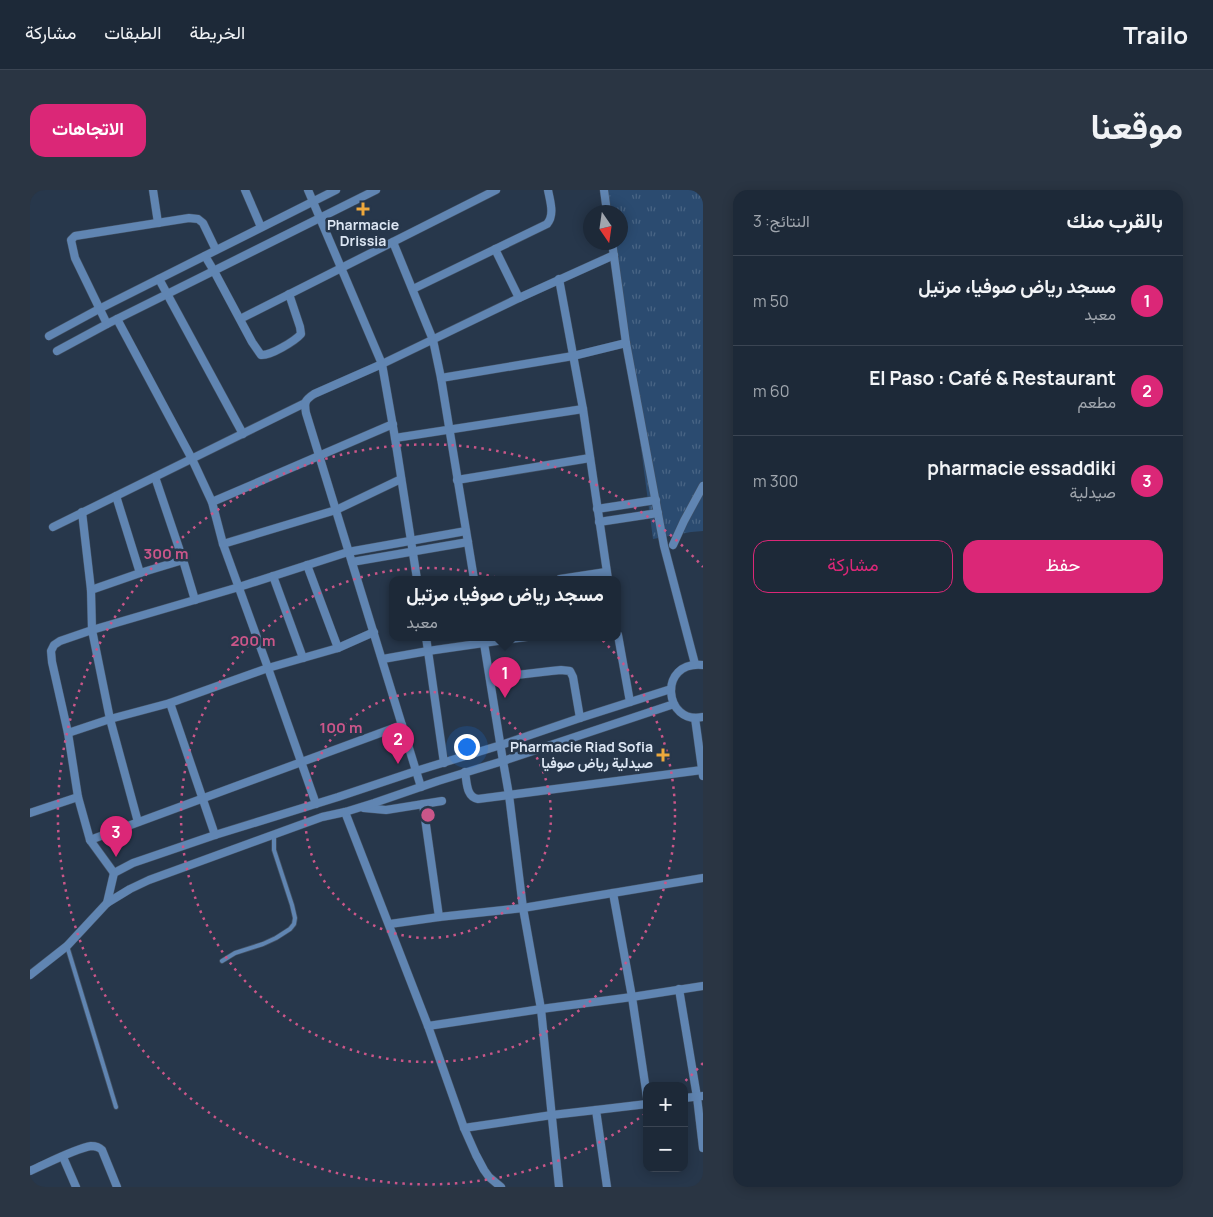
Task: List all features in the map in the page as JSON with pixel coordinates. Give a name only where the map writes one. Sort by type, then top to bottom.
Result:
[{"type":"street","points":[[153,190],[158,223]]},
{"type":"street","points":[[245,190],[261,227]]},
{"type":"street","points":[[308,190],[382,364],[416,576]]},
{"type":"street","points":[[49,336],[336,190]]},
{"type":"street","points":[[57,351],[116,319],[376,190]]},
{"type":"street","points":[[240,319],[496,190]]},
{"type":"street","points":[[413,289],[547,224],[551,216],[548,190]]},
{"type":"street","points":[[604,190],[606,205]]},
{"type":"street","points":[[107,324],[75,258],[71,240],[75,236],[190,218],[198,219],[203,223],[216,250]]},
{"type":"street","points":[[393,242],[433,340],[450,428],[474,576]]},
{"type":"street","points":[[495,249],[519,298]]},
{"type":"street","points":[[613,250],[626,343],[664,546],[698,663]]},
{"type":"street","points":[[53,526],[305,403],[314,394],[614,255]]},
{"type":"street","points":[[205,256],[259,353],[263,355],[292,341],[301,334],[289,294]]},
{"type":"street","points":[[159,279],[243,434]]},
{"type":"street","points":[[559,279],[590,458],[607,576]]},
{"type":"street","points":[[116,319],[192,458],[212,502],[223,544],[316,804]]},
{"type":"street","points":[[441,378],[573,356],[626,343]]},
{"type":"street","points":[[305,403],[306,413],[421,787]]},
{"type":"street","points":[[395,438],[582,409]]},
{"type":"street","points":[[212,502],[392,424]]},
{"type":"street","points":[[457,480],[590,458]]},
{"type":"street","points":[[155,477],[195,600]]},
{"type":"street","points":[[223,544],[336,510],[401,479]]},
{"type":"street","points":[[673,545],[703,486]]},
{"type":"street","points":[[116,496],[140,572]]},
{"type":"street","points":[[597,509],[656,500]]},
{"type":"street","points":[[82,512],[91,590],[92,630],[110,719],[138,822]]},
{"type":"street","points":[[599,522],[658,513]]},
{"type":"street","points":[[114,873],[90,840],[78,797],[68,733],[52,662],[51,651],[54,645],[60,640],[239,587],[348,552],[466,531]]},
{"type":"street","points":[[352,562],[468,542]]},
{"type":"street","points":[[91,590],[140,572],[183,560]]},
{"type":"street","points":[[307,565],[338,648]]},
{"type":"street","points":[[273,576],[303,658]]},
{"type":"street","points":[[68,733],[110,719],[170,703],[268,668],[338,648],[374,632]]},
{"type":"street","points":[[427,641],[444,763]]},
{"type":"street","points":[[383,659],[475,641]]},
{"type":"street","points":[[484,641],[509,795],[523,908],[541,1009],[559,1187]]},
{"type":"street","points":[[619,641],[630,702]]},
{"type":"street","points":[[465,772],[470,794],[473,798],[478,799],[703,773],[699,717],[689,717],[680,712],[674,704],[670,689],[680,670],[698,663],[703,658]]},
{"type":"street","points":[[490,678],[550,670],[570,672],[572,673],[580,718]]},
{"type":"street","points":[[107,903],[114,873],[133,863],[670,689]]},
{"type":"street","points":[[170,703],[215,835]]},
{"type":"street","points":[[30,975],[67,946],[107,903],[148,880],[322,816],[360,808],[674,704]]},
{"type":"street","points":[[90,840],[402,725]]},
{"type":"street","points":[[30,813],[78,797]]},
{"type":"street","points":[[360,808],[386,810],[442,801]]},
{"type":"street","points":[[423,804],[439,917]]},
{"type":"street","points":[[345,812],[390,924],[464,1128],[484,1170],[501,1187]]},
{"type":"street","points":[[390,924],[523,908],[703,878]]},
{"type":"street","points":[[613,893],[632,997],[645,1082]]},
{"type":"street","points":[[428,1026],[703,986]]},
{"type":"street","points":[[679,990],[700,1096],[703,1148]]},
{"type":"street","points":[[464,1128],[643,1104]]},
{"type":"street","points":[[596,1110],[607,1187]]},
{"type":"street","points":[[30,1171],[90,1146],[101,1148],[117,1187]]},
{"type":"street","points":[[63,1157],[76,1187]]},
{"type":"lane","points":[[222,961],[235,953],[276,938],[294,924],[295,918],[292,905],[274,850],[274,834]]},
{"type":"lane","points":[[67,946],[116,1107]]},
{"type":"green space","points":[[607,190],[703,190],[703,531],[653,539],[615,250],[628,250],[628,205],[609,205]]},
{"type":"place","name":"Pharmacie Drissia","points":[[363,209]]},
{"type":"place","name":"مسجد رياض صوفيا، مرتیل","points":[[505,698]]},
{"type":"place","name":"Pharmacie Riad Sofia صيدلية رياض صوفيا","points":[[663,755]]},
{"type":"place","name":"El Paso : Café & Restaurant","points":[[398,764]]},
{"type":"place","name":"pharmacie essaddiki","points":[[116,857]]}]
